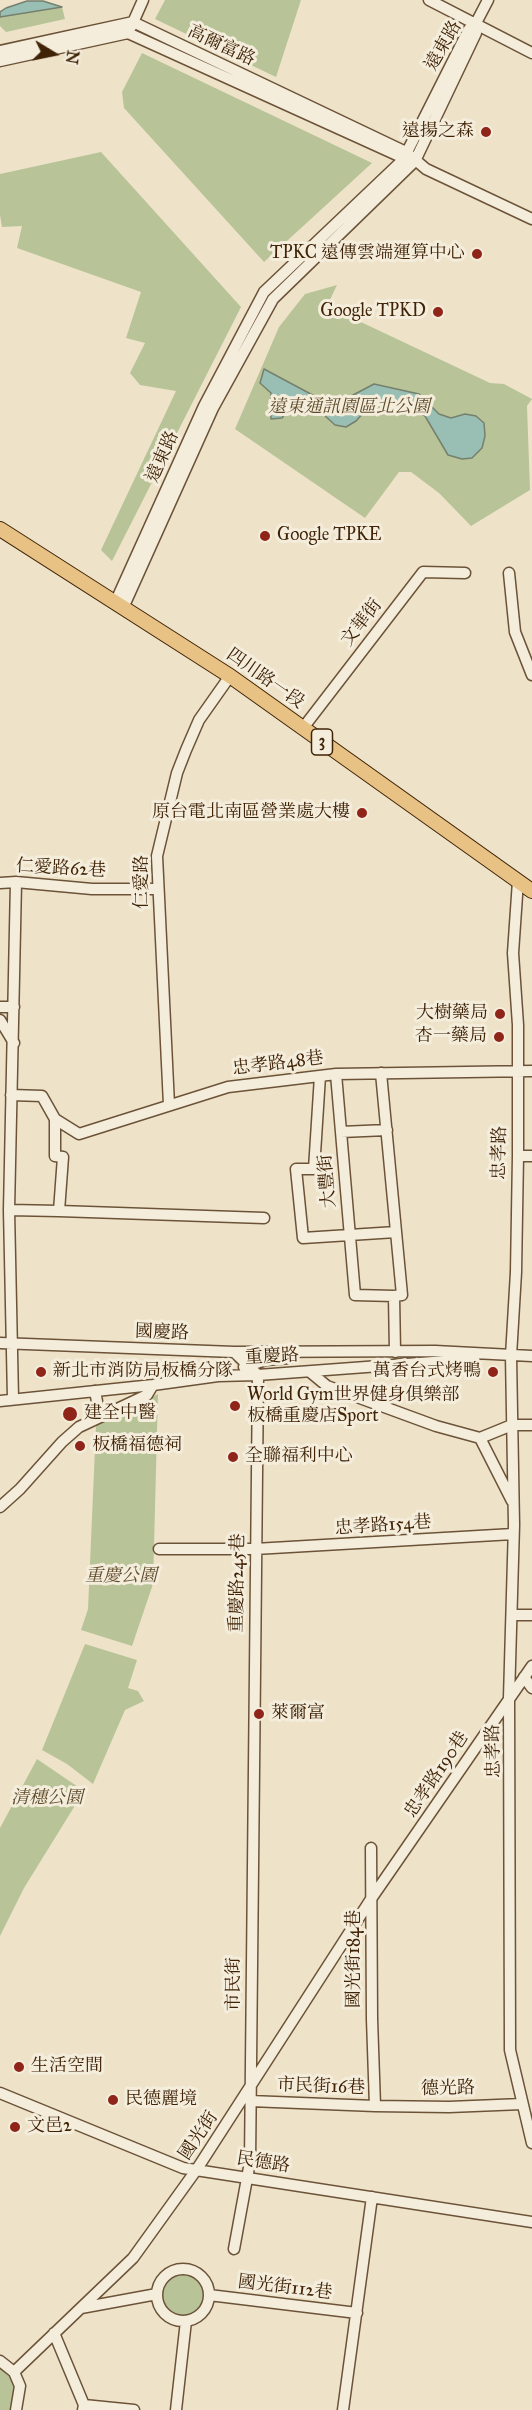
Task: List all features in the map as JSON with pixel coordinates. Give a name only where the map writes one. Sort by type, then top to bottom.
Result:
[{"type":"main road","name":"四川路一段","points":[[0,529],[231,676],[532,891]]},
{"type":"street","points":[[130,28],[143,0]]},
{"type":"street","points":[[429,0],[532,53]]},
{"type":"street","points":[[476,23],[488,0]]},
{"type":"street","name":"遠東路","points":[[119,605],[204,406],[264,292],[404,156],[469,29],[476,23]]},
{"type":"street","name":"遠東路","points":[[119,605],[213,408],[273,299],[415,161],[476,33],[476,23]]},
{"type":"street","points":[[0,51],[130,28]]},
{"type":"street","points":[[0,62],[130,28]]},
{"type":"street","name":"高爾富路","points":[[130,28],[415,161],[426,169],[532,219]]},
{"type":"street","name":"文華街","points":[[303,728],[423,572],[465,573]]},
{"type":"street","points":[[509,573],[515,632],[532,675]]},
{"type":"street","name":"仁愛路","points":[[169,1105],[157,856],[177,773],[199,720],[231,676]]},
{"type":"street","name":"忠孝路","points":[[518,881],[513,953],[518,1025],[518,1156],[516,1272],[511,1356],[513,1534],[509,1698],[510,2050],[522,2104]]},
{"type":"street","points":[[13,1400],[5,1343],[9,1210],[7,1101],[14,1043],[16,882]]},
{"type":"street","name":"仁愛路62巷","points":[[0,883],[16,882],[92,889],[157,889]]},
{"type":"street","points":[[0,1007],[14,1006]]},
{"type":"street","points":[[0,1020],[14,1043]]},
{"type":"street","name":"忠孝路48巷","points":[[55,1119],[79,1134],[228,1087],[336,1074],[532,1071]]},
{"type":"street","points":[[381,1073],[402,1295],[394,1296],[395,1352]]},
{"type":"street","points":[[336,1074],[341,1132]]},
{"type":"street","name":"大豐街","points":[[320,1076],[314,1170],[296,1169],[303,1238],[396,1232]]},
{"type":"street","points":[[7,1101],[42,1096],[55,1119],[55,1156],[63,1157],[59,1211]]},
{"type":"street","name":"大豐街","points":[[387,1130],[341,1132],[355,1296],[394,1296]]},
{"type":"street","points":[[518,1156],[532,1156]]},
{"type":"street","points":[[9,1210],[264,1218]]},
{"type":"street","name":"國慶路","points":[[5,1343],[234,1352],[323,1352]]},
{"type":"street","name":"重慶路","points":[[323,1352],[435,1351],[532,1356]]},
{"type":"street","points":[[234,1352],[258,1375]]},
{"type":"street","points":[[218,1376],[266,1360],[297,1358],[323,1352]]},
{"type":"street","name":"重慶路","points":[[0,1401],[218,1376],[310,1372],[511,1356]]},
{"type":"street","points":[[310,1372],[327,1386],[436,1426],[480,1438],[512,1425],[532,1425]]},
{"type":"street","name":"重慶路245巷","points":[[254,1791],[258,1375]]},
{"type":"street","points":[[0,1507],[79,1427],[147,1395],[153,1385]]},
{"type":"street","points":[[95,1390],[100,1417]]},
{"type":"street","points":[[480,1438],[513,1503]]},
{"type":"street","name":"忠孝路154巷","points":[[159,1549],[255,1549],[513,1534]]},
{"type":"street","points":[[512,1615],[532,1615]]},
{"type":"street","name":"忠孝路190巷","points":[[371,1899],[532,1665]]},
{"type":"street","points":[[524,1677],[532,1688]]},
{"type":"street","name":"市民街","points":[[234,2249],[250,2162],[254,1791]]},
{"type":"street","points":[[371,1848],[371,1899]]},
{"type":"street","name":"國光街","points":[[14,2372],[133,2258],[197,2169],[371,1899]]},
{"type":"street","name":"國光街184巷","points":[[371,1899],[372,2019]]},
{"type":"street","name":"市民街16巷","points":[[250,2101],[375,2106],[372,2019]]},
{"type":"street","name":"民德路","points":[[0,2093],[175,2165],[532,2222]]},
{"type":"street","points":[[522,2104],[532,2143]]},
{"type":"street","name":"德光路","points":[[375,2106],[448,2107],[522,2104]]},
{"type":"street","points":[[343,2410],[372,2197]]},
{"type":"street","points":[[179,2270],[196,2273],[207,2286],[208,2295],[204,2309],[199,2315],[186,2321],[174,2319],[162,2311],[157,2294],[163,2278],[179,2270]]},
{"type":"street","points":[[80,2308],[157,2294]]},
{"type":"street","name":"國光街112巷","points":[[208,2295],[357,2313]]},
{"type":"street","points":[[176,2410],[186,2321]]},
{"type":"street","points":[[54,2333],[84,2407],[134,2410]]},
{"type":"street","points":[[0,2361],[14,2372],[20,2386],[16,2410]]},
{"type":"green space","points":[[165,0],[301,0],[276,77],[155,19]]},
{"type":"green space","points":[[62,7],[65,19],[6,32],[0,26],[0,17]]},
{"type":"green space","points":[[142,53],[372,163],[264,262],[124,108],[122,92]]},
{"type":"green space","points":[[101,152],[241,307],[112,561],[101,550],[176,391],[140,385],[130,373],[145,343],[126,338],[141,292],[17,248],[22,226],[2,227],[0,215],[0,174]]},
{"type":"green space","name":"遠東通訊園區北公園","points":[[337,285],[327,306],[490,383],[504,384],[532,399],[527,406],[530,490],[471,526],[439,493],[411,472],[399,472],[365,518],[235,429],[279,327],[305,294]]},
{"type":"green space","name":"重慶公園","points":[[158,1394],[153,1584],[132,1646],[81,1630],[88,1609],[96,1425]]},
{"type":"green space","points":[[85,1644],[137,1660],[128,1688],[138,1691],[144,1701],[125,1710],[93,1784],[67,1764],[42,1750]]},
{"type":"green space","name":"清穗公園","points":[[37,1759],[84,1791],[24,1888],[0,1936],[0,1828]]},
{"type":"green space","points":[[182,2273],[191,2274],[198,2280],[204,2287],[204,2305],[198,2312],[191,2318],[182,2319],[173,2318],[166,2312],[160,2305],[159,2296],[160,2287],[166,2280],[173,2274]]},
{"type":"green space","points":[[0,2368],[15,2380],[11,2410],[0,2410]]},
{"type":"water","points":[[27,1],[43,1],[62,7],[0,17],[0,12],[6,8]]},
{"type":"water","points":[[264,369],[335,407],[345,404],[353,395],[374,384],[419,394],[439,414],[451,418],[465,414],[476,416],[484,423],[485,436],[482,448],[472,458],[462,459],[448,455],[425,416],[399,401],[385,401],[366,410],[356,421],[346,427],[335,425],[323,414],[298,413],[288,409],[282,418],[271,419],[271,393],[260,383]]},
{"type":"place","name":"遠揚之森","points":[[486,132]]},
{"type":"place","name":"TPKC 遠傳雲端運算中心","points":[[477,254]]},
{"type":"place","name":"Google TPKD","points":[[438,312]]},
{"type":"place","name":"Google TPKE","points":[[265,536]]},
{"type":"place","name":"原台電北南區營業處大樓","points":[[362,813]]},
{"type":"place","name":"大樹藥局","points":[[500,1014]]},
{"type":"place","name":"杏一藥局","points":[[499,1037]]},
{"type":"place","name":"新北市消防局板橋分隊","points":[[41,1372]]},
{"type":"place","name":"萬香台式烤鴨","points":[[493,1372]]},
{"type":"place","name":"World Gym世界健身俱樂部 板橋重慶店Sport","points":[[235,1406]]},
{"type":"place","name":"建全中醫","points":[[70,1414]]},
{"type":"place","name":"板橋福德祠","points":[[80,1446]]},
{"type":"place","name":"全聯福利中心","points":[[233,1457]]},
{"type":"place","name":"萊爾富","points":[[259,1714]]},
{"type":"place","name":"生活空間","points":[[19,2067]]},
{"type":"place","name":"民德麗境","points":[[113,2100]]},
{"type":"place","name":"文邑2","points":[[15,2127]]}]
